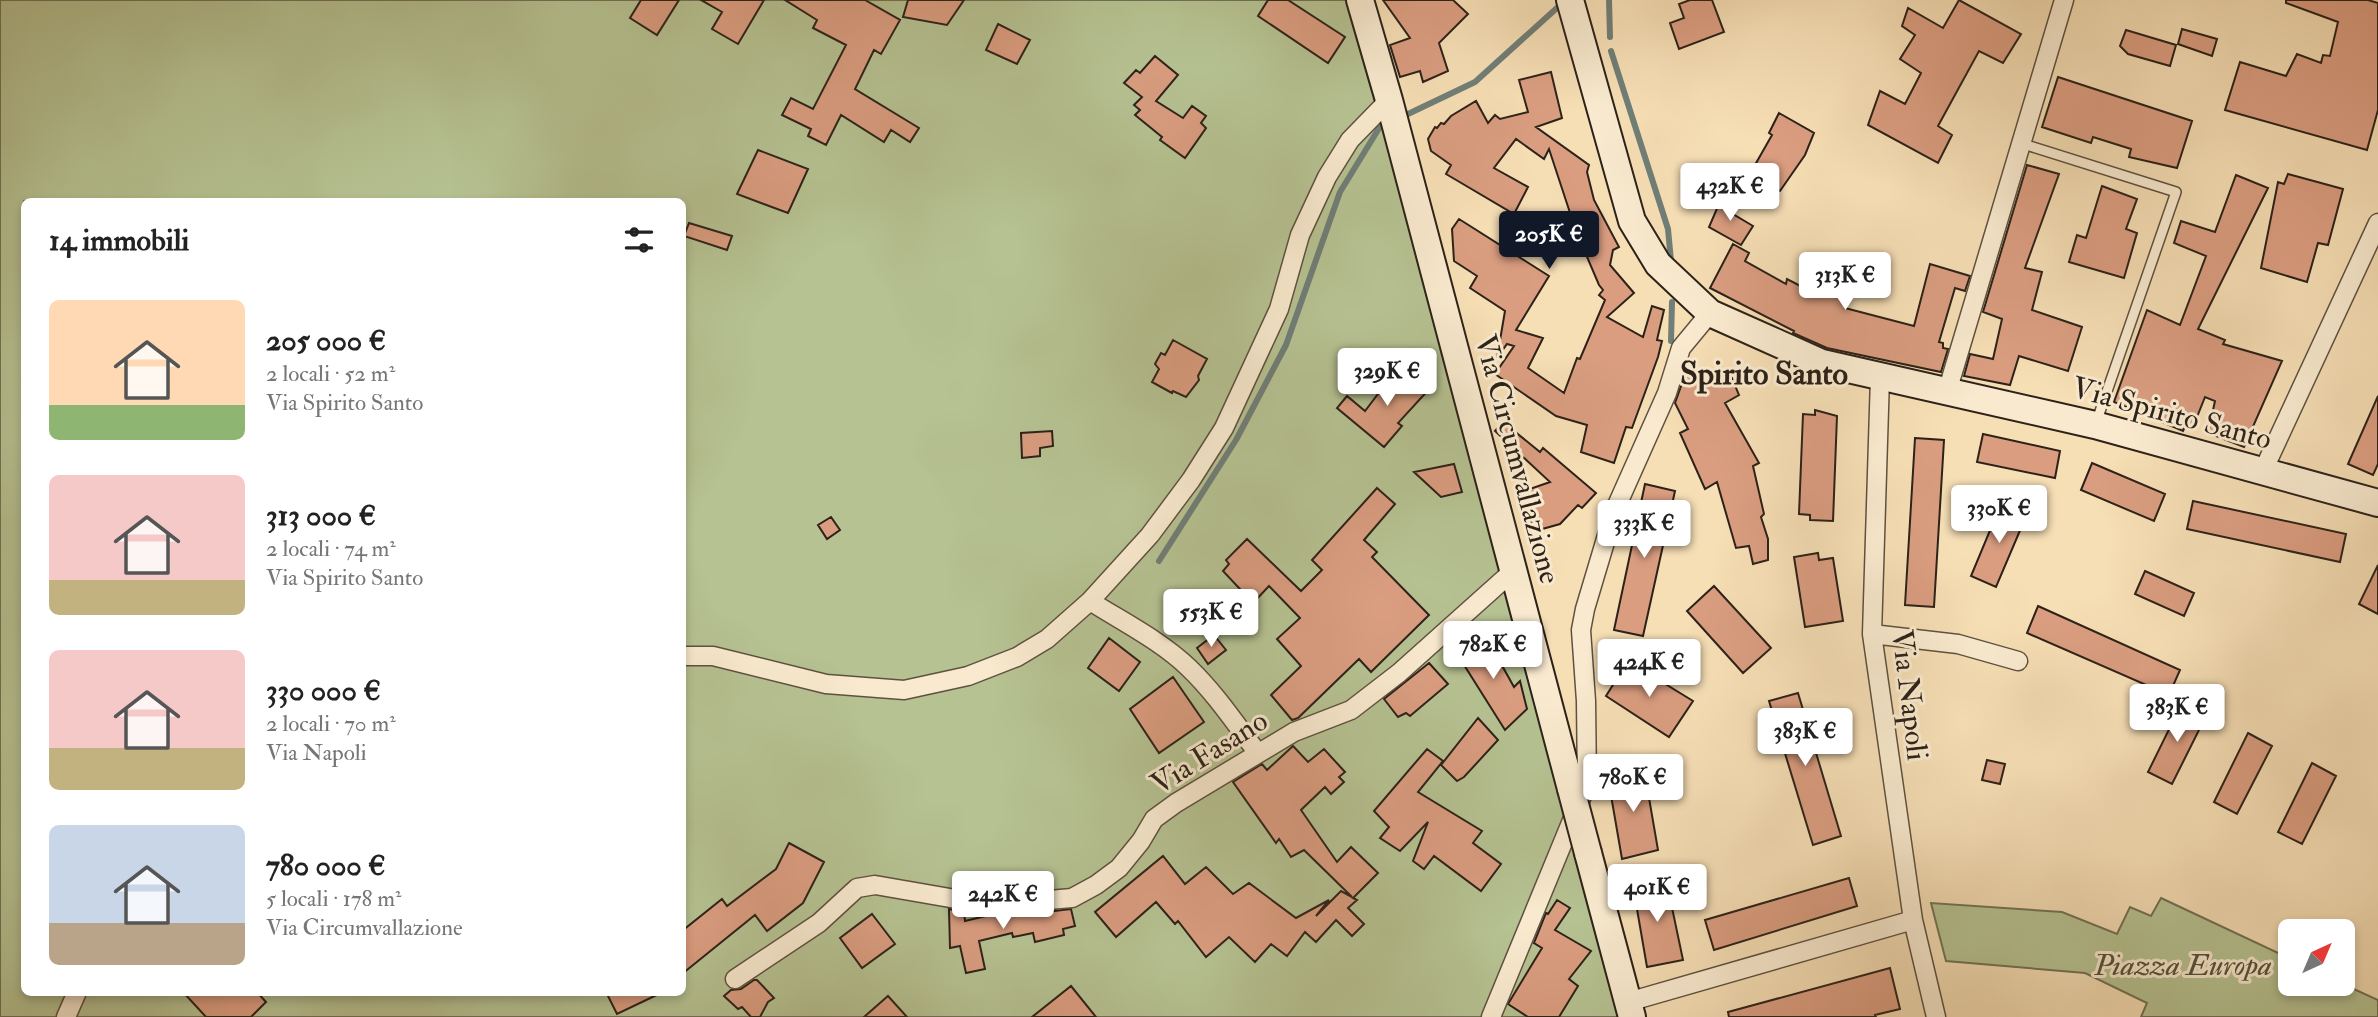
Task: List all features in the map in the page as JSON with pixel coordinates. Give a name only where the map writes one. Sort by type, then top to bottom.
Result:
[{"type":"street","name":"Via Circumvallazione","points":[[1360,0],[1389,100],[1630,1009]]},
{"type":"street","name":"Via Spirito Santo","points":[[1570,0],[1632,221],[1658,264],[1710,313],[1822,363],[2095,425],[2378,503]]},
{"type":"street","points":[[1947,392],[2064,0]]},
{"type":"street","points":[[686,656],[713,656],[826,684],[904,691],[968,676],[1017,657],[1047,639],[1090,601],[1150,535],[1191,480],[1224,428],[1279,309],[1300,235],[1327,177],[1350,140],[1389,100]]},
{"type":"street","points":[[2263,471],[2378,223]]},
{"type":"street","points":[[1491,1017],[1587,783],[1586,701],[1581,630],[1614,512],[1667,393],[1681,348],[1710,313]]},
{"type":"street","name":"Via Napoli","points":[[1880,377],[1872,634],[1913,920],[1936,1017]]},
{"type":"street","name":"Via Fasano","points":[[734,979],[819,923],[858,888],[875,885],[973,902],[1013,903],[1072,898],[1119,868],[1141,841],[1154,819],[1175,803],[1294,732],[1350,710],[1399,673],[1513,571]]},
{"type":"street","points":[[1090,601],[1167,650],[1188,667],[1210,690],[1257,752]]},
{"type":"street","points":[[1872,634],[1958,644],[2018,662]]},
{"type":"street","points":[[1630,1009],[1913,920]]},
{"type":"street","points":[[66,1017],[75,996]]},
{"type":"lane","points":[[2020,144],[2176,191],[2095,425]]},
{"type":"green space","points":[[0,0],[1357,0],[1640,1017],[0,1017]]},
{"type":"green space","name":"Piazza Europa","points":[[2161,898],[2278,953],[2278,996],[2356,996],[2356,990],[2378,1000],[2378,1017],[2141,1017],[2147,1003],[2085,973],[1946,961],[1931,903],[2062,912],[2117,934],[2130,907],[2151,916]]},
{"type":"building","points":[[641,0],[679,0],[657,35],[630,18]]},
{"type":"building","points":[[701,0],[764,0],[738,44],[712,29],[722,12]]},
{"type":"building","points":[[785,0],[865,0],[900,20],[881,54],[874,50],[855,89],[919,128],[910,142],[891,130],[884,142],[841,115],[826,145],[808,136],[811,129],[782,115],[791,98],[813,109],[846,45],[813,28],[817,20]]},
{"type":"building","points":[[908,0],[964,0],[947,25],[903,17]]},
{"type":"building","points":[[1268,0],[1288,0],[1345,37],[1328,63],[1258,16]]},
{"type":"building","points":[[1383,0],[1453,0],[1468,14],[1439,43],[1448,71],[1423,82],[1420,71],[1400,77],[1390,45],[1410,38]]},
{"type":"building","points":[[1690,0],[1712,0],[1724,32],[1679,49],[1670,23],[1684,18],[1679,4]]},
{"type":"building","points":[[1959,0],[2021,34],[2003,63],[1979,51],[1938,126],[1952,135],[1938,163],[1868,125],[1880,91],[1905,104],[1921,73],[1900,59],[1915,35],[1902,26],[1908,8],[1943,28]]},
{"type":"building","points":[[2286,0],[2368,0],[2378,3],[2378,110],[2367,150],[2225,110],[2240,62],[2286,76],[2297,54],[2321,63],[2323,55],[2330,56],[2338,22],[2286,3]]},
{"type":"building","points":[[998,24],[1030,40],[1017,64],[986,50]]},
{"type":"building","points":[[2182,29],[2217,39],[2212,56],[2178,44]]},
{"type":"building","points":[[2126,30],[2176,45],[2170,66],[2128,54],[2120,46]]},
{"type":"building","points":[[1155,56],[1178,75],[1156,101],[1183,118],[1192,106],[1206,116],[1201,123],[1206,128],[1185,158],[1160,140],[1162,137],[1135,115],[1140,110],[1134,105],[1142,97],[1124,83],[1136,70],[1140,73]]},
{"type":"building","points":[[1551,72],[1562,118],[1536,127],[1589,165],[1587,172],[1594,200],[1619,247],[1613,250],[1610,265],[1634,293],[1607,317],[1643,337],[1652,306],[1664,310],[1657,340],[1662,341],[1658,357],[1632,428],[1626,427],[1614,463],[1581,452],[1587,425],[1556,416],[1495,374],[1514,346],[1507,344],[1497,358],[1505,311],[1470,288],[1477,276],[1454,261],[1452,229],[1459,219],[1549,276],[1516,330],[1543,338],[1528,368],[1564,393],[1577,358],[1580,359],[1605,300],[1599,295],[1603,290],[1576,231],[1549,149],[1544,159],[1516,139],[1494,168],[1528,187],[1514,214],[1446,174],[1451,165],[1431,151],[1428,139],[1435,127],[1444,124],[1451,116],[1476,101],[1488,123],[1495,115],[1500,119],[1528,112],[1519,80]]},
{"type":"building","points":[[2058,77],[2192,121],[2177,168],[2129,157],[2131,149],[2093,137],[2091,143],[2042,127]]},
{"type":"building","points":[[1779,113],[1814,133],[1805,155],[1780,191],[1751,172],[1772,135],[1769,133]]},
{"type":"building","points":[[758,150],[808,169],[788,213],[737,194]]},
{"type":"building","points":[[2027,165],[2059,174],[2025,268],[2042,272],[2032,310],[2082,327],[2068,371],[2019,356],[2010,385],[1964,376],[1970,354],[1993,359],[2002,319],[1983,312]]},
{"type":"building","points":[[2288,174],[2343,189],[2328,245],[2318,243],[2307,282],[2261,268],[2278,182],[2284,184]]},
{"type":"building","points":[[2236,175],[2268,188],[2198,329],[2225,340],[2223,344],[2282,361],[2244,447],[2208,433],[2215,401],[2205,397],[2193,427],[2186,424],[2183,431],[2114,402],[2147,310],[2180,325],[2206,256],[2174,243],[2181,221],[2215,232]]},
{"type":"building","points":[[2102,186],[2137,199],[2126,229],[2137,233],[2124,278],[2069,262],[2077,235],[2086,238]]},
{"type":"building","points":[[1722,197],[1736,206],[1733,214],[1753,226],[1741,245],[1709,227]]},
{"type":"building","points":[[689,223],[732,236],[727,250],[686,237]]},
{"type":"building","points":[[1733,244],[1749,253],[1745,261],[1786,284],[1787,279],[1816,294],[1824,264],[1857,273],[1845,308],[1914,326],[1930,264],[1970,276],[1965,291],[1955,288],[1939,342],[1943,343],[1943,348],[1948,349],[1941,372],[1827,348],[1793,333],[1794,331],[1710,288]]},
{"type":"building","points":[[1173,340],[1207,359],[1198,376],[1199,380],[1186,397],[1152,382],[1159,369],[1155,364],[1161,353],[1165,355]]},
{"type":"building","points":[[1413,368],[1432,386],[1398,423],[1402,426],[1384,447],[1337,408],[1347,396],[1365,411],[1387,382],[1397,388]]},
{"type":"building","points":[[1685,375],[1707,381],[1715,377],[1719,384],[1732,378],[1739,395],[1725,403],[1759,463],[1753,466],[1764,514],[1761,517],[1768,539],[1768,560],[1753,564],[1749,546],[1736,548],[1717,482],[1705,489],[1680,433],[1688,429],[1675,403]]},
{"type":"building","points":[[2378,396],[2378,464],[2373,475],[2348,464]]},
{"type":"building","points":[[1815,410],[1837,416],[1833,521],[1810,520],[1810,515],[1799,514],[1803,414],[1815,415]]},
{"type":"building","points":[[1503,422],[1540,452],[1543,448],[1596,493],[1582,508],[1578,505],[1560,524],[1535,531],[1518,493],[1550,482],[1495,431]]},
{"type":"building","points":[[1052,431],[1053,446],[1040,448],[1040,456],[1022,458],[1021,433]]},
{"type":"building","points":[[1983,434],[2060,451],[2055,478],[1977,462]]},
{"type":"building","points":[[1915,438],[1944,440],[1934,607],[1905,605]]},
{"type":"building","points":[[2092,463],[2165,494],[2154,521],[2081,490]]},
{"type":"building","points":[[1454,464],[1462,492],[1441,497],[1414,472]]},
{"type":"building","points":[[1645,484],[1675,491],[1643,636],[1614,630]]},
{"type":"building","points":[[1377,488],[1395,504],[1364,540],[1377,552],[1372,557],[1429,615],[1371,672],[1359,659],[1298,718],[1292,720],[1271,695],[1301,666],[1277,639],[1300,618],[1269,586],[1253,603],[1223,571],[1229,564],[1226,560],[1247,539],[1301,591],[1322,570],[1312,560]]},
{"type":"building","points":[[2193,501],[2346,534],[2340,562],[2187,529]]},
{"type":"building","points":[[2001,504],[2027,514],[1996,587],[1971,576]]},
{"type":"building","points":[[831,517],[840,530],[827,539],[818,525]]},
{"type":"building","points":[[1818,553],[1819,560],[1833,558],[1843,621],[1805,627],[1794,557]]},
{"type":"building","points":[[2378,565],[2378,614],[2359,604]]},
{"type":"building","points":[[2145,571],[2194,593],[2184,616],[2135,594]]},
{"type":"building","points":[[1714,586],[1771,648],[1743,673],[1687,611]]},
{"type":"building","points":[[2038,606],[2180,670],[2169,695],[2027,633]]},
{"type":"building","points":[[1214,635],[1226,650],[1208,664],[1197,648]]},
{"type":"building","points":[[1485,635],[1514,687],[1520,681],[1527,709],[1505,730],[1454,649],[1468,640],[1473,646]]},
{"type":"building","points":[[1109,638],[1140,662],[1119,691],[1088,668]]},
{"type":"building","points":[[1628,661],[1693,701],[1669,737],[1606,696]]},
{"type":"building","points":[[1429,663],[1448,684],[1410,716],[1406,713],[1398,717],[1384,699]]},
{"type":"building","points":[[1173,677],[1204,722],[1159,753],[1130,709]]},
{"type":"building","points":[[1798,693],[1841,836],[1813,845],[1769,701]]},
{"type":"building","points":[[2182,703],[2206,716],[2172,784],[2148,772]]},
{"type":"building","points":[[1478,718],[1498,740],[1464,777],[1457,781],[1441,765]]},
{"type":"building","points":[[2248,733],[2272,746],[2237,814],[2214,802]]},
{"type":"building","points":[[1293,746],[1308,762],[1324,749],[1345,772],[1339,777],[1344,782],[1331,794],[1325,787],[1301,810],[1337,862],[1351,847],[1378,873],[1353,898],[1357,900],[1348,908],[1364,924],[1352,936],[1336,920],[1316,942],[1305,932],[1287,956],[1271,944],[1255,962],[1229,937],[1206,957],[1178,921],[1175,924],[1156,902],[1116,937],[1095,912],[1163,856],[1185,884],[1206,867],[1233,894],[1249,883],[1296,918],[1329,900],[1316,916],[1341,891],[1352,897],[1304,850],[1291,857],[1279,839],[1276,843],[1233,782],[1262,764],[1267,770]]},
{"type":"building","points":[[1427,749],[1443,761],[1418,792],[1482,831],[1473,843],[1501,864],[1481,891],[1434,856],[1424,869],[1413,861],[1428,822],[1400,851],[1380,838],[1389,827],[1374,811]]},
{"type":"building","points":[[1987,760],[2005,764],[2000,784],[1982,780]]},
{"type":"building","points":[[2312,763],[2336,776],[2302,844],[2278,832]]},
{"type":"building","points":[[1644,769],[1658,850],[1622,859],[1608,778]]},
{"type":"building","points":[[789,843],[824,862],[803,903],[767,931],[755,915],[686,971],[686,928],[722,899],[727,906],[776,869]]},
{"type":"building","points":[[1849,878],[1857,906],[1714,950],[1705,920]]},
{"type":"building","points":[[1666,879],[1683,960],[1647,967],[1633,886]]},
{"type":"building","points":[[1557,900],[1570,908],[1555,930],[1591,951],[1569,979],[1578,986],[1559,1017],[1528,1017],[1508,1004],[1542,948],[1534,943],[1546,913],[1548,914]]},
{"type":"building","points":[[949,909],[964,912],[965,921],[994,914],[1021,915],[1071,909],[1075,926],[1063,929],[1064,935],[1035,942],[1033,933],[1013,937],[1012,933],[979,941],[985,969],[966,973],[960,946],[950,948]]},
{"type":"building","points":[[872,914],[895,944],[862,968],[840,938]]},
{"type":"building","points":[[1890,968],[1900,1009],[1875,1015],[1876,1017],[1729,1017],[1728,1012]]},
{"type":"building","points":[[754,980],[774,998],[768,1002],[760,1017],[751,1017],[742,1007],[738,1009],[724,996]]},
{"type":"building","points":[[1071,986],[1096,1017],[1032,1017]]},
{"type":"building","points":[[187,996],[261,996],[266,1002],[251,1017],[206,1017]]},
{"type":"building","points":[[608,996],[655,996],[617,1014]]},
{"type":"building","points":[[888,996],[907,1017],[864,1017]]},
{"type":"waterway","points":[[1609,0],[1610,37]]},
{"type":"waterway","points":[[1408,114],[1475,82],[1558,7]]},
{"type":"waterway","points":[[1611,51],[1668,229],[1671,261]]},
{"type":"waterway","points":[[1159,561],[1236,440],[1286,345],[1340,192],[1381,125]]},
{"type":"waterway","points":[[1671,341],[1672,302]]},
{"type":"district","name":"Spirito Santo","points":[[1764,373]]}]
